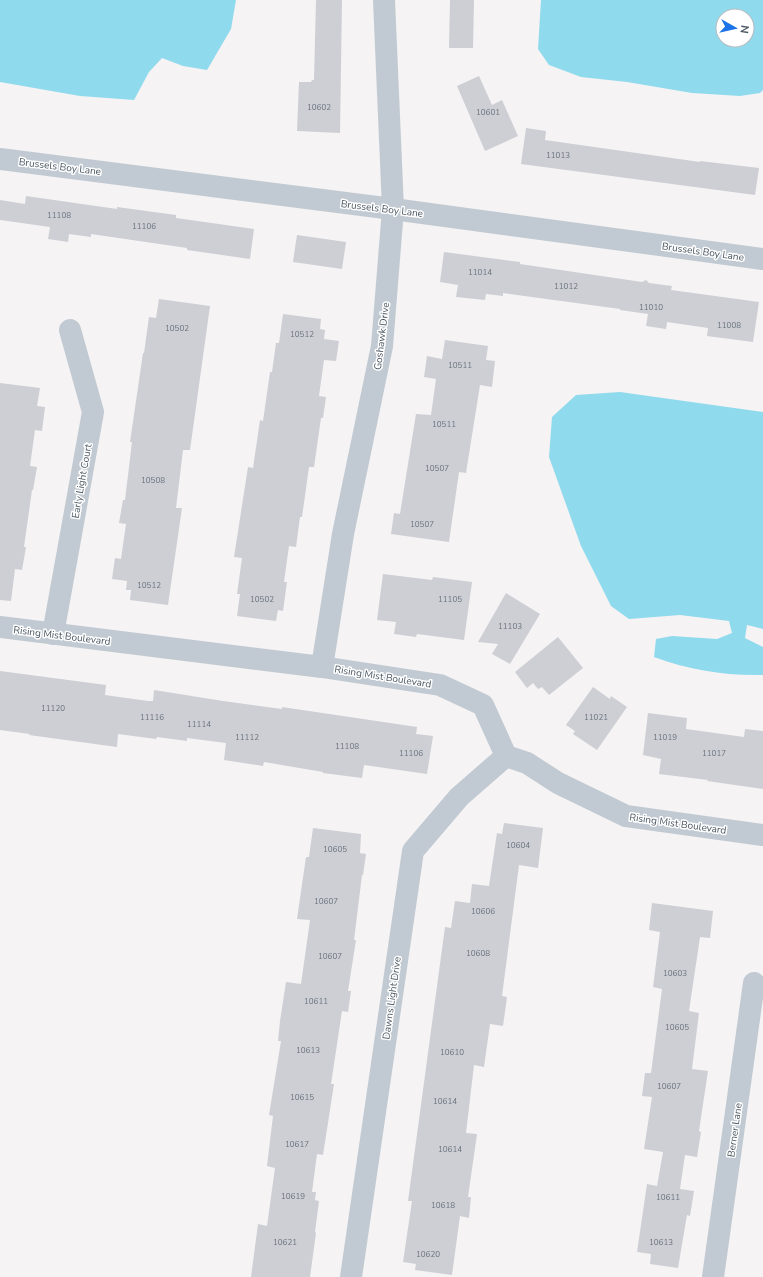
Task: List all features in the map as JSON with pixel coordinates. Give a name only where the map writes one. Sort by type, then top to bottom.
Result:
[{"type":"street","name":"Goshawk Drive","points":[[322,667],[343,534],[382,346],[393,209],[384,0]]},
{"type":"street","name":"Brussels Boy Lane","points":[[0,159],[393,209],[763,259]]},
{"type":"street","name":"Early Light Court","points":[[53,634],[93,412],[70,330]]},
{"type":"street","name":"Rising Mist Boulevard","points":[[0,627],[322,667],[440,685],[483,705],[506,756],[527,763],[558,783],[626,816],[763,835]]},
{"type":"street","name":"Dawns Light Drive","points":[[350,1277],[413,851],[459,797],[506,756]]},
{"type":"street","name":"Berner Lane","points":[[713,1277],[754,983]]},
{"type":"water","points":[[0,0],[236,0],[231,29],[207,70],[183,66],[162,58],[149,72],[134,100],[80,96],[0,82]]},
{"type":"water","points":[[541,0],[763,0],[763,90],[760,93],[740,96],[692,93],[627,82],[581,77],[549,65],[538,49]]},
{"type":"water","points":[[620,392],[763,412],[763,629],[747,625],[745,638],[763,647],[763,675],[721,673],[694,669],[654,657],[656,639],[672,636],[717,639],[732,633],[729,621],[680,615],[629,619],[611,606],[581,546],[549,457],[552,417],[576,395]]},
{"type":"building","points":[[316,0],[342,0],[340,133],[297,131],[299,82],[311,82],[314,80]]},
{"type":"building","points":[[450,0],[474,0],[473,48],[449,48]]},
{"type":"building","points":[[479,76],[492,105],[502,100],[518,136],[485,151],[457,86]]},
{"type":"building","points":[[526,128],[546,131],[545,140],[700,162],[759,168],[755,195],[521,164]]},
{"type":"building","points":[[26,196],[117,209],[117,207],[176,215],[176,218],[254,229],[250,259],[91,234],[91,237],[69,234],[68,242],[48,239],[50,227],[0,220],[0,200],[25,204]]},
{"type":"building","points":[[297,235],[346,242],[342,269],[293,262]]},
{"type":"building","points":[[444,252],[520,262],[520,264],[642,282],[646,280],[649,283],[672,286],[671,290],[759,302],[753,342],[707,336],[708,328],[667,322],[666,329],[646,326],[648,314],[620,309],[503,293],[503,296],[486,294],[485,300],[456,297],[458,285],[440,282]]},
{"type":"building","points":[[159,299],[210,306],[190,450],[183,450],[176,508],[182,508],[168,605],[130,600],[131,590],[126,590],[127,581],[112,579],[115,558],[121,559],[126,524],[119,523],[123,500],[125,500],[132,442],[130,442],[149,317],[156,318]]},
{"type":"building","points":[[283,314],[321,319],[320,329],[325,330],[324,339],[339,341],[336,361],[324,360],[319,396],[326,397],[323,418],[321,418],[314,467],[309,467],[296,547],[289,546],[284,582],[287,582],[283,611],[278,610],[276,621],[237,616],[240,594],[237,594],[242,558],[234,557],[248,467],[253,468],[260,420],[263,421],[270,372],[272,372],[276,343],[279,343]]},
{"type":"building","points":[[445,340],[488,346],[486,360],[495,361],[492,387],[480,385],[466,473],[459,472],[449,542],[391,534],[394,513],[400,514],[416,414],[431,415],[436,379],[424,377],[427,356],[442,359]]},
{"type":"building","points":[[0,383],[40,388],[37,406],[45,407],[42,431],[35,430],[30,466],[37,467],[32,490],[24,547],[26,547],[22,570],[15,569],[11,601],[0,600]]},
{"type":"building","points":[[383,574],[432,580],[433,577],[472,582],[464,640],[417,634],[416,637],[394,634],[396,622],[377,620]]},
{"type":"building","points":[[506,593],[540,614],[510,664],[492,654],[498,644],[478,642]]},
{"type":"building","points":[[558,637],[583,668],[549,695],[542,687],[538,689],[533,683],[527,688],[515,672]]},
{"type":"building","points":[[0,671],[106,685],[105,695],[148,701],[153,701],[154,690],[223,701],[282,709],[282,707],[417,727],[416,734],[433,736],[427,774],[364,765],[362,778],[323,773],[264,762],[263,766],[224,760],[226,743],[187,738],[187,741],[118,734],[117,747],[0,730]]},
{"type":"building","points":[[593,687],[610,699],[611,696],[627,707],[597,750],[573,734],[575,731],[566,725]]},
{"type":"building","points":[[648,713],[687,718],[686,729],[744,737],[745,729],[763,731],[763,789],[659,774],[661,759],[643,755]]},
{"type":"building","points":[[504,823],[543,828],[538,868],[519,865],[502,996],[507,997],[503,1026],[490,1024],[484,1067],[474,1065],[466,1133],[477,1134],[468,1197],[471,1197],[469,1218],[460,1216],[452,1275],[415,1270],[416,1264],[403,1262],[412,1201],[408,1201],[445,927],[451,928],[455,901],[470,903],[472,884],[489,886],[497,833],[502,834]]},
{"type":"building","points":[[313,828],[361,834],[360,853],[366,854],[354,940],[356,940],[348,991],[351,991],[348,1012],[342,1011],[331,1084],[334,1084],[323,1155],[317,1154],[312,1192],[316,1192],[315,1200],[319,1201],[310,1277],[251,1277],[258,1224],[267,1226],[275,1168],[267,1166],[273,1116],[269,1115],[281,1041],[278,1041],[286,982],[301,984],[310,920],[297,919],[306,857],[309,857]]},
{"type":"building","points":[[652,903],[713,911],[710,938],[700,937],[689,1011],[699,1013],[692,1069],[708,1071],[699,1131],[701,1132],[697,1157],[685,1155],[680,1189],[694,1191],[690,1216],[687,1215],[678,1268],[650,1264],[651,1254],[637,1252],[647,1184],[657,1186],[663,1152],[644,1149],[652,1097],[642,1096],[645,1073],[651,1073],[662,989],[653,987],[660,932],[649,930]]}]
